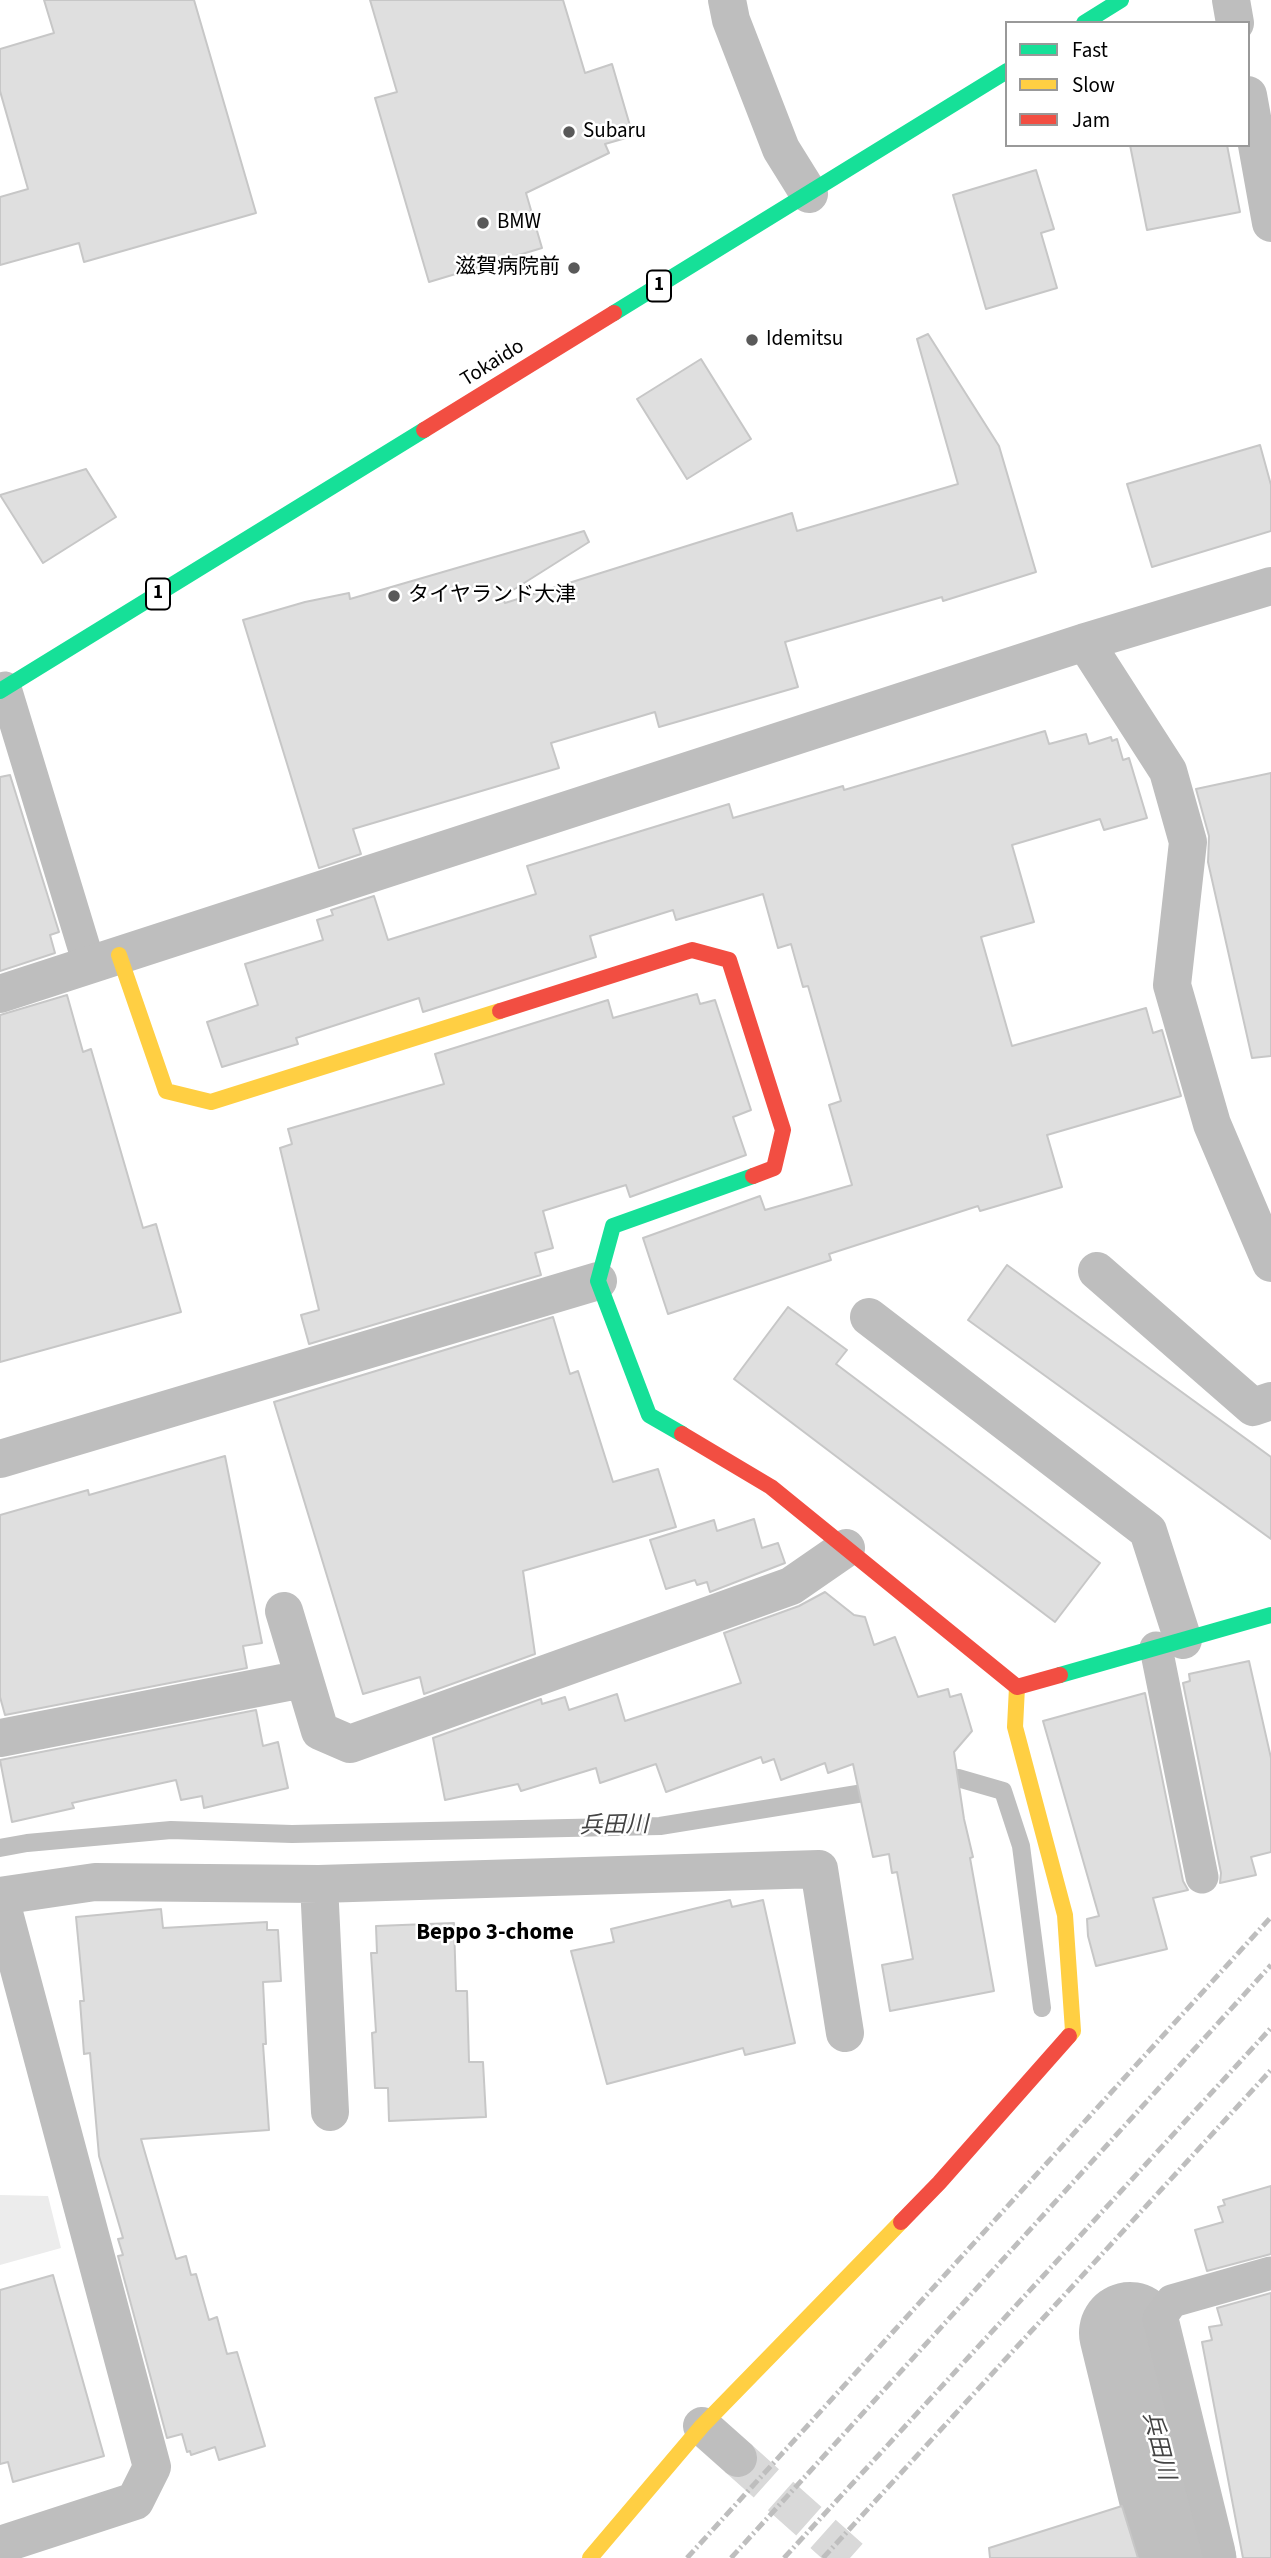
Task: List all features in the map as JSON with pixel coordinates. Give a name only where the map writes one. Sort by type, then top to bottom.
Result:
[{"type":"main road","points":[[1087,21],[1121,0]]},
{"type":"main road","name":"Tokaido","points":[[2,684],[1005,72]]},
{"type":"main road","points":[[104,959],[166,1091],[211,1102],[692,950],[729,960],[783,1130],[774,1167],[613,1226],[598,1281],[649,1415],[771,1487],[1017,1687]]},
{"type":"main road","points":[[1017,1687],[1271,1615]]},
{"type":"main road","points":[[590,2558],[702,2426],[939,2183],[1073,2031],[1065,1915],[1015,1727],[1017,1687]]},
{"type":"street","points":[[727,0],[731,20],[781,149],[809,194]]},
{"type":"street","points":[[1231,0],[1236,21]]},
{"type":"street","points":[[1250,106],[1271,223]]},
{"type":"street","points":[[0,994],[1085,642],[1271,586]]},
{"type":"street","points":[[1085,642],[1168,771],[1188,842],[1172,985],[1212,1124],[1271,1263]]},
{"type":"street","points":[[1097,1271],[1253,1407],[1271,1401]]},
{"type":"street","points":[[0,1459],[598,1281]]},
{"type":"street","points":[[869,1317],[1148,1531],[1169,1644]]},
{"type":"street","points":[[284,1611],[320,1731],[350,1744],[790,1586],[846,1548]]},
{"type":"street","points":[[0,1738],[303,1679]]},
{"type":"street","points":[[0,2545],[135,2501],[152,2467],[0,1897],[95,1882],[319,1884],[819,1869],[845,2033]]},
{"type":"street","points":[[319,1884],[330,2112]]},
{"type":"street","points":[[702,2426],[738,2458]]},
{"type":"lane","points":[[2,684],[104,959]]},
{"type":"lane","points":[[1169,1644],[1202,1877]]},
{"type":"lane","points":[[1220,2558],[1159,2319],[1172,2301],[1271,2273]]},
{"type":"shaded area","points":[[0,2195],[48,2196],[61,2248],[0,2265]]},
{"type":"building","points":[[44,0],[194,0],[256,213],[84,262],[79,243],[0,265],[0,197],[28,189],[0,91],[0,49],[54,33]]},
{"type":"building","points":[[370,0],[563,0],[585,73],[612,64],[633,136],[605,144],[609,153],[526,193],[542,248],[429,282],[375,98],[397,92]]},
{"type":"building","points":[[1130,147],[1227,147],[1240,212],[1147,230]]},
{"type":"building","points":[[1036,170],[1054,229],[1041,233],[1057,288],[986,309],[953,195]]},
{"type":"building","points":[[928,334],[999,446],[1036,572],[943,601],[942,597],[785,642],[798,687],[659,727],[655,712],[551,743],[559,768],[353,829],[361,854],[319,868],[243,620],[305,602],[349,593],[350,599],[584,531],[589,542],[502,597],[505,603],[792,513],[797,531],[958,484],[917,339]]},
{"type":"building","points":[[701,359],[751,439],[687,479],[637,399]]},
{"type":"building","points":[[1260,445],[1271,485],[1271,531],[1152,567],[1127,484]]},
{"type":"building","points":[[86,469],[116,517],[43,563],[0,495]]},
{"type":"building","points":[[1045,731],[1049,744],[1086,734],[1089,744],[1111,737],[1112,741],[1117,739],[1123,760],[1129,758],[1147,818],[1104,830],[1100,819],[1012,845],[1034,922],[981,937],[1012,1046],[1146,1008],[1153,1033],[1162,1030],[1181,1096],[1047,1135],[1062,1187],[980,1211],[978,1206],[829,1254],[831,1260],[668,1314],[643,1238],[760,1196],[765,1210],[852,1185],[829,1105],[841,1101],[808,986],[803,987],[791,944],[778,948],[763,894],[676,920],[673,910],[590,936],[596,957],[423,1012],[419,998],[296,1038],[298,1044],[222,1067],[207,1022],[258,1005],[245,964],[323,940],[317,920],[333,915],[331,910],[374,896],[388,940],[536,894],[527,866],[729,804],[733,818],[843,786],[844,790]]},
{"type":"building","points":[[1271,773],[1271,1056],[1252,1058],[1208,862],[1209,836],[1196,789]]},
{"type":"building","points":[[10,775],[59,932],[50,935],[55,953],[0,971],[0,777]]},
{"type":"building","points":[[697,994],[700,1004],[715,1000],[751,1110],[733,1117],[746,1155],[630,1197],[626,1185],[543,1211],[553,1248],[535,1253],[541,1275],[309,1344],[301,1315],[319,1310],[280,1148],[292,1144],[288,1129],[444,1084],[435,1054],[608,1000],[613,1018]]},
{"type":"building","points":[[67,995],[83,1052],[91,1049],[143,1228],[156,1224],[181,1312],[0,1362],[0,1015]]},
{"type":"building","points":[[1007,1265],[1271,1457],[1271,1539],[968,1320]]},
{"type":"building","points":[[788,1307],[847,1350],[836,1364],[1100,1563],[1055,1622],[734,1379]]},
{"type":"building","points":[[553,1317],[570,1374],[578,1371],[613,1482],[658,1469],[676,1527],[523,1571],[535,1654],[424,1694],[420,1677],[363,1694],[274,1402]]},
{"type":"building","points":[[225,1456],[262,1643],[243,1646],[247,1668],[5,1715],[0,1697],[0,1515],[88,1490],[89,1495]]},
{"type":"building","points":[[754,1519],[762,1548],[778,1543],[785,1563],[710,1592],[707,1582],[697,1585],[695,1580],[666,1589],[650,1540],[714,1520],[717,1531]]},
{"type":"building","points":[[825,1592],[854,1615],[865,1617],[874,1645],[895,1637],[918,1697],[948,1689],[950,1697],[961,1694],[972,1731],[954,1752],[994,1991],[890,2011],[882,1965],[913,1959],[897,1872],[892,1873],[889,1854],[873,1857],[853,1764],[828,1773],[825,1763],[781,1780],[774,1759],[763,1763],[761,1757],[666,1792],[656,1764],[600,1783],[596,1768],[521,1791],[518,1784],[445,1800],[433,1738],[541,1699],[542,1704],[565,1697],[569,1710],[617,1694],[625,1721],[741,1683],[724,1633],[799,1606]]},
{"type":"building","points":[[1249,1661],[1271,1758],[1271,1852],[1251,1857],[1256,1875],[1220,1883],[1221,1873],[1183,1683],[1190,1681],[1189,1674]]},
{"type":"building","points":[[1145,1693],[1183,1881],[1188,1890],[1153,1898],[1167,1949],[1096,1966],[1088,1936],[1087,1919],[1099,1916],[1043,1721]]},
{"type":"building","points":[[256,1710],[263,1746],[278,1742],[288,1788],[204,1808],[202,1796],[181,1800],[176,1780],[72,1803],[74,1808],[12,1822],[0,1760]]},
{"type":"building","points":[[730,1900],[732,1907],[763,1900],[795,2043],[745,2055],[743,2048],[607,2084],[571,1951],[614,1942],[611,1929]]},
{"type":"building","points":[[161,1909],[163,1928],[267,1922],[267,1930],[278,1930],[281,1981],[263,1982],[266,2044],[263,2044],[269,2130],[141,2139],[176,2259],[186,2256],[191,2275],[196,2274],[209,2320],[217,2317],[227,2354],[237,2352],[265,2446],[219,2460],[215,2447],[191,2455],[190,2451],[187,2452],[182,2434],[167,2438],[118,2256],[123,2255],[118,2239],[123,2238],[99,2156],[90,2053],[84,2054],[80,2001],[84,2001],[76,1917]]},
{"type":"building","points":[[454,1923],[456,1991],[467,1991],[469,2062],[483,2062],[486,2117],[389,2121],[388,2088],[375,2088],[372,2033],[376,2032],[371,1953],[377,1953],[376,1926]]},
{"type":"building","points":[[1271,2186],[1271,2254],[1207,2271],[1195,2230],[1223,2222],[1218,2207],[1225,2205],[1223,2200]]},
{"type":"building","points":[[53,2275],[104,2456],[13,2482],[8,2462],[0,2464],[0,2290]]},
{"type":"building","points":[[1271,2293],[1271,2558],[1243,2558],[1202,2342],[1212,2340],[1209,2327],[1222,2325],[1217,2308]]},
{"type":"building","points":[[1122,2506],[1138,2558],[990,2558],[989,2548]]},
{"type":"waterway","name":"兵田川","points":[[937,1781],[958,1778],[1003,1791],[1021,1846],[1042,2008]]},
{"type":"waterway","name":"兵田川","points":[[0,1848],[27,1843],[171,1830],[292,1834],[660,1826],[882,1790]]},
{"type":"waterway","name":"兵田川","points":[[1130,2333],[1185,2558]]},
{"type":"tunnel","points":[[738,2458],[850,2558]]},
{"type":"railway","points":[[687,2558],[1271,1917]]},
{"type":"railway","points":[[731,2558],[1271,1965]]},
{"type":"railway","points":[[784,2558],[1271,2028]]},
{"type":"railway","points":[[823,2558],[1271,2070]]},
{"type":"traffic: fast","points":[[1087,21],[1121,0]]},
{"type":"traffic: fast","points":[[614,313],[1005,72]]},
{"type":"traffic: fast","points":[[0,691],[424,430]]},
{"type":"traffic: fast","points":[[682,1434],[649,1415],[598,1281],[613,1226],[753,1176]]},
{"type":"traffic: fast","points":[[1060,1675],[1271,1615]]},
{"type":"traffic: slow","points":[[119,955],[166,1091],[211,1102],[500,1011]]},
{"type":"traffic: slow","points":[[1017,1687],[1015,1727],[1065,1915],[1073,2031],[1069,2036]]},
{"type":"traffic: slow","points":[[590,2558],[702,2426],[901,2222]]},
{"type":"traffic: jam","points":[[424,430],[614,313]]},
{"type":"traffic: jam","points":[[500,1011],[692,950],[729,960],[783,1130],[774,1168],[753,1176]]},
{"type":"traffic: jam","points":[[682,1434],[771,1487],[1017,1687],[1060,1675]]},
{"type":"traffic: jam","points":[[901,2222],[1069,2036]]},
{"type":"place","name":"Subaru","points":[[569,132]]},
{"type":"place","name":"BMW","points":[[483,223]]},
{"type":"place","name":"滋賀病院前","points":[[574,268]]},
{"type":"place","name":"Idemitsu","points":[[752,340]]},
{"type":"place","name":"タイヤランド大津","points":[[394,596]]},
{"type":"district","name":"Beppo 3-chome","points":[[495,1934]]}]
